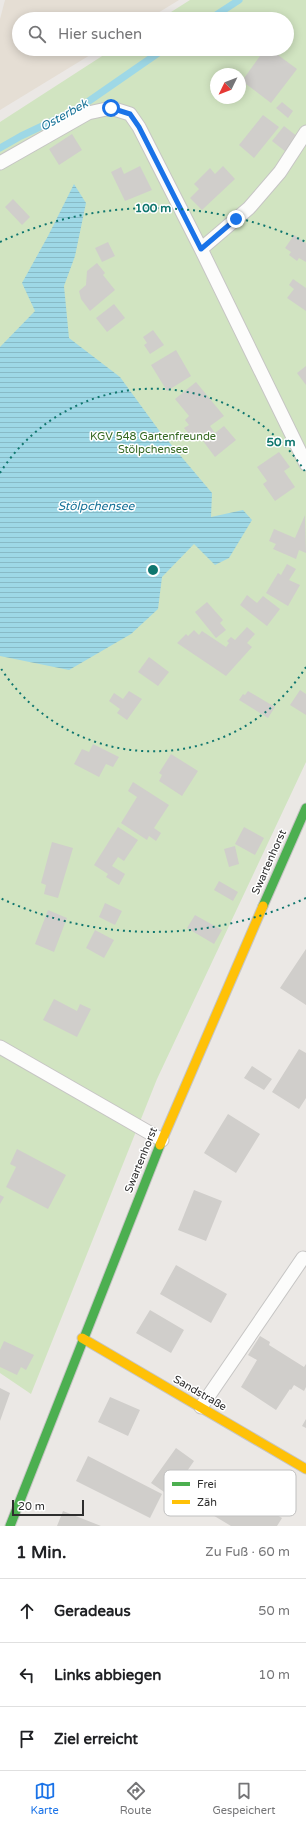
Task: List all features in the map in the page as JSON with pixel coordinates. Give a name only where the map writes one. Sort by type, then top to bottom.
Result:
[{"type":"street","name":"Swartenhorst","points":[[10,1526],[82,1338],[162,1140],[306,808]]},
{"type":"street","name":"Sandstraße","points":[[82,1338],[306,1469]]},
{"type":"lane","points":[[0,163],[88,112],[111,108],[130,114],[139,127],[201,249],[306,464]]},
{"type":"lane","points":[[201,249],[254,202],[280,172],[306,132]]},
{"type":"lane","points":[[0,1047],[162,1140]]},
{"type":"lane","points":[[201,1407],[303,1258]]},
{"type":"shaded area","points":[[5,0],[179,0],[159,12],[12,12],[12,56],[89,56],[0,110],[0,19]]},
{"type":"green space","name":"KGV 548 Gartenfreunde Stölpchensee","points":[[190,0],[306,0],[306,762],[157,1079],[31,1394],[0,1373],[0,122],[102,56],[294,56],[294,12],[171,12]]},
{"type":"water","name":"Stölpchensee","points":[[74,184],[86,203],[75,256],[64,286],[69,338],[120,377],[158,429],[212,493],[211,517],[243,510],[252,520],[229,558],[215,565],[194,544],[162,577],[158,609],[131,634],[69,670],[0,656],[0,347],[35,311],[22,283]]},
{"type":"building","points":[[260,56],[279,56],[297,69],[271,103],[246,84],[246,75]]},
{"type":"building","points":[[282,102],[293,111],[288,118],[276,108]]},
{"type":"building","points":[[263,115],[279,127],[254,158],[239,145]]},
{"type":"building","points":[[284,126],[298,137],[286,152],[272,141]]},
{"type":"building","points":[[72,134],[82,150],[59,165],[49,149]]},
{"type":"building","points":[[140,166],[152,190],[125,201],[111,172],[121,167],[124,174]]},
{"type":"building","points":[[223,166],[235,179],[202,210],[190,198],[199,189],[194,184],[210,168],[215,174]]},
{"type":"building","points":[[13,199],[30,217],[22,225],[5,207]]},
{"type":"building","points":[[294,235],[306,243],[306,262],[299,258],[297,261],[289,255],[291,252],[285,248]]},
{"type":"building","points":[[108,242],[115,256],[102,262],[95,248]]},
{"type":"building","points":[[97,263],[105,273],[103,275],[115,290],[90,311],[81,299],[79,291],[86,285],[87,271]]},
{"type":"building","points":[[293,279],[306,288],[306,311],[287,298],[294,289],[289,285]]},
{"type":"building","points":[[114,304],[125,318],[107,332],[96,318]]},
{"type":"building","points":[[153,330],[164,345],[150,354],[144,345],[147,343],[143,337]]},
{"type":"building","points":[[176,350],[191,376],[167,391],[151,365]]},
{"type":"building","points":[[306,366],[306,385],[297,373]]},
{"type":"building","points":[[196,382],[224,416],[210,426],[215,433],[224,426],[236,440],[215,457],[203,441],[207,438],[203,433],[194,440],[184,428],[189,425],[185,420],[189,416],[175,399]]},
{"type":"building","points":[[279,452],[290,467],[284,471],[295,487],[275,501],[263,484],[267,481],[257,467]]},
{"type":"building","points":[[305,515],[306,553],[299,550],[296,559],[273,549],[276,544],[269,541],[274,529],[295,538]]},
{"type":"building","points":[[287,564],[296,569],[289,580],[300,585],[288,606],[266,593],[278,573],[281,575]]},
{"type":"building","points":[[247,595],[257,603],[263,596],[280,609],[267,626],[240,605]]},
{"type":"building","points":[[207,602],[223,620],[220,623],[226,630],[216,638],[195,612]]},
{"type":"building","points":[[247,627],[255,634],[247,643],[252,647],[226,676],[177,643],[186,634],[188,636],[194,630],[199,635],[202,631],[226,647],[229,643],[227,641],[231,637],[235,640]]},
{"type":"building","points":[[149,657],[169,672],[158,686],[138,672]]},
{"type":"building","points":[[300,690],[306,694],[306,715],[290,705]]},
{"type":"building","points":[[129,691],[142,699],[127,720],[117,713],[120,709],[109,701],[114,693],[123,699]]},
{"type":"building","points":[[248,691],[275,707],[268,718],[239,700],[243,694],[245,695]]},
{"type":"building","points":[[93,744],[119,757],[113,767],[106,764],[99,777],[74,764],[82,749],[89,752]]},
{"type":"building","points":[[171,754],[198,771],[182,796],[159,781],[162,775],[159,773]]},
{"type":"building","points":[[133,782],[169,805],[154,828],[161,833],[156,841],[149,836],[147,840],[121,823],[137,797],[128,791]]},
{"type":"building","points":[[118,827],[138,840],[124,861],[118,857],[112,866],[125,874],[119,885],[106,877],[108,874],[94,865]]},
{"type":"building","points":[[244,827],[264,838],[255,855],[235,844]]},
{"type":"building","points":[[52,842],[73,848],[58,898],[44,894],[46,885],[41,883]]},
{"type":"building","points":[[235,846],[239,864],[229,867],[224,849]]},
{"type":"building","points":[[219,881],[238,892],[233,901],[214,890]]},
{"type":"building","points":[[105,903],[122,911],[115,925],[99,917]]},
{"type":"building","points":[[48,910],[67,918],[54,952],[35,944]]},
{"type":"building","points":[[195,915],[222,930],[214,944],[187,928]]},
{"type":"building","points":[[95,930],[114,940],[104,958],[86,948]]},
{"type":"building","points":[[306,949],[306,1005],[280,988]]},
{"type":"building","points":[[54,999],[77,1011],[80,1004],[91,1009],[77,1037],[43,1020]]},
{"type":"building","points":[[299,1049],[306,1053],[306,1098],[299,1109],[272,1092]]},
{"type":"building","points":[[252,1066],[272,1079],[264,1090],[244,1078]]},
{"type":"building","points":[[228,1114],[260,1134],[236,1173],[204,1153]]},
{"type":"building","points":[[17,1149],[66,1175],[48,1209],[6,1187],[16,1167],[10,1164]]},
{"type":"building","points":[[194,1190],[222,1201],[206,1241],[178,1230]]},
{"type":"building","points":[[0,1195],[4,1197],[0,1204]]},
{"type":"building","points":[[176,1265],[227,1294],[211,1323],[160,1294]]},
{"type":"building","points":[[150,1310],[184,1330],[171,1353],[136,1333]]},
{"type":"building","points":[[260,1336],[270,1342],[269,1345],[304,1367],[306,1364],[306,1387],[304,1391],[294,1385],[276,1410],[241,1387],[257,1360],[248,1355]]},
{"type":"building","points":[[4,1341],[34,1355],[26,1370],[21,1367],[17,1375],[0,1367],[0,1350]]},
{"type":"building","points":[[0,1388],[10,1393],[0,1421]]},
{"type":"building","points":[[110,1397],[140,1410],[128,1436],[98,1422]]},
{"type":"building","points":[[306,1419],[306,1428],[302,1426]]},
{"type":"building","points":[[176,1448],[194,1461],[188,1470],[164,1470],[164,1492],[151,1483]]},
{"type":"building","points":[[88,1456],[162,1494],[150,1518],[76,1481]]},
{"type":"building","points":[[63,1511],[101,1526],[57,1526]]},
{"type":"building","points":[[214,1516],[278,1516],[282,1518],[277,1526],[231,1526]]},
{"type":"waterway","name":"Osterbek","points":[[221,12],[239,0]]},
{"type":"waterway","name":"Osterbek","points":[[0,148],[21,136],[76,110],[154,56]]},
{"type":"traffic: fast","points":[[263,906],[306,808]]},
{"type":"traffic: fast","points":[[10,1526],[160,1145]]},
{"type":"traffic: slow","points":[[160,1145],[263,906]]},
{"type":"traffic: slow","points":[[82,1338],[306,1469]]},
{"type":"route","points":[[111,108],[130,114],[139,127],[201,249],[236,219]]}]
